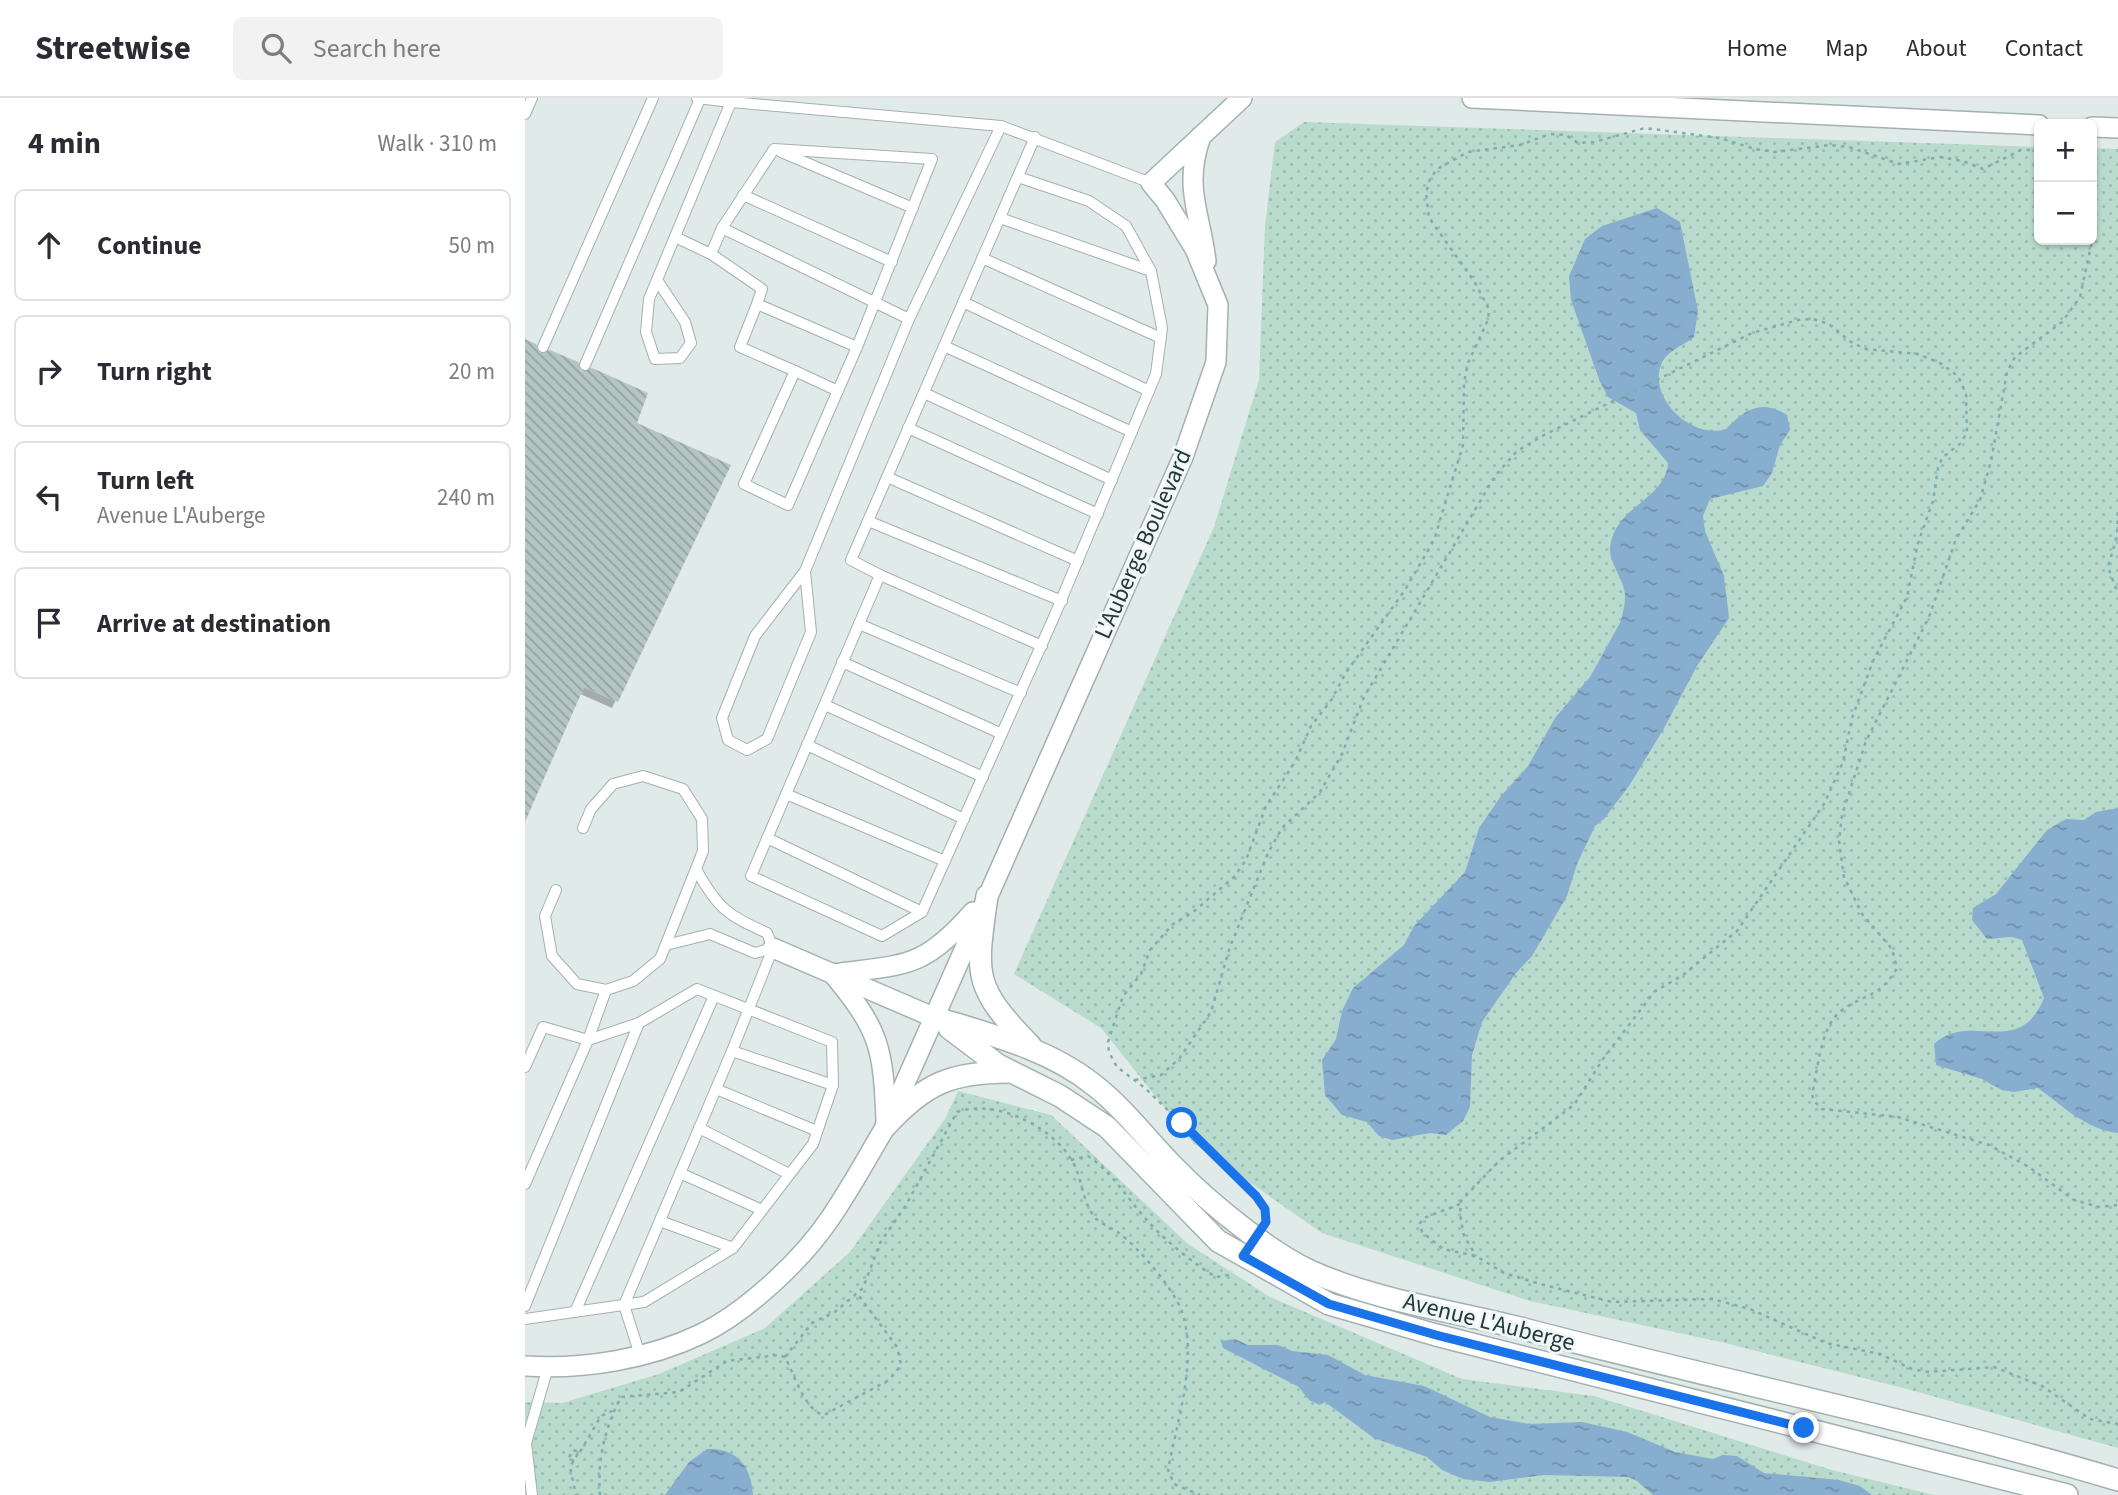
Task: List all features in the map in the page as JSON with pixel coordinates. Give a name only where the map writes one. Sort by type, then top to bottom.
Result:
[{"type":"street","points":[[1151,183],[1242,98]]},
{"type":"street","points":[[1472,98],[2034,125]]},
{"type":"street","points":[[2097,127],[2118,128]]},
{"type":"street","points":[[1202,135],[1194,157],[1191,185],[1203,233],[1209,283]]},
{"type":"street","name":"L'Auberge Boulevard","points":[[525,1366],[548,1367],[640,1355],[702,1333],[750,1301],[791,1264],[830,1219],[886,1126],[1183,457],[1216,362],[1218,304],[1195,249],[1165,200],[1151,183]]},
{"type":"street","points":[[834,974],[895,967],[920,959],[945,944],[987,895]]},
{"type":"street","points":[[987,895],[979,960],[985,994],[1002,1017],[1034,1049]]},
{"type":"street","name":"Avenue L'Auberge","points":[[773,948],[933,1017],[1034,1049],[1093,1083],[1136,1122],[1176,1169],[1231,1219],[1309,1270],[1381,1296],[1461,1312],[1682,1371],[1994,1443],[2118,1480]]},
{"type":"street","points":[[834,974],[863,1011],[875,1036],[883,1062],[886,1126]]},
{"type":"street","name":"Avenue L'Auberge","points":[[933,1017],[1011,1072],[1060,1096],[1107,1127],[1218,1241],[1329,1304],[1450,1338],[2067,1495]]},
{"type":"street","points":[[886,1126],[909,1101],[955,1075],[1011,1072]]},
{"type":"lane","points":[[525,114],[532,98]]},
{"type":"lane","points":[[543,347],[653,98]]},
{"type":"lane","points":[[585,365],[698,98],[1001,126],[1035,136],[1151,183]]},
{"type":"lane","points":[[657,280],[685,322],[691,343],[680,358],[655,359],[646,332],[649,299],[731,102]]},
{"type":"lane","points":[[805,571],[811,632],[767,739],[747,750],[728,740],[722,718],[755,636],[805,571],[909,319],[1001,126]]},
{"type":"lane","points":[[1035,136],[851,561],[1042,646]]},
{"type":"lane","points":[[711,254],[722,228],[774,149]]},
{"type":"lane","points":[[774,149],[913,208]]},
{"type":"lane","points":[[774,149],[932,159],[876,304],[788,505],[744,484],[795,371]]},
{"type":"lane","points":[[880,575],[751,876],[882,936],[922,912],[1062,601],[1156,374],[1162,328],[1151,271],[1126,226],[1089,201],[1018,177]]},
{"type":"lane","points":[[743,195],[892,262]]},
{"type":"lane","points":[[1000,218],[1151,271]]},
{"type":"lane","points":[[722,228],[909,319]]},
{"type":"lane","points":[[675,237],[711,254],[762,289],[740,346],[838,391]]},
{"type":"lane","points":[[982,258],[1161,338]]},
{"type":"lane","points":[[963,302],[1149,391]]},
{"type":"lane","points":[[757,304],[857,347]]},
{"type":"lane","points":[[944,346],[1132,432]]},
{"type":"lane","points":[[923,393],[1112,480]]},
{"type":"lane","points":[[908,428],[1098,514]]},
{"type":"lane","points":[[887,477],[1078,561]]},
{"type":"lane","points":[[868,521],[1062,601]]},
{"type":"lane","points":[[859,624],[1021,693]]},
{"type":"lane","points":[[842,662],[1002,734]]},
{"type":"lane","points":[[825,705],[983,778]]},
{"type":"lane","points":[[807,745],[964,819]]},
{"type":"lane","points":[[556,890],[545,916],[552,956],[577,984],[606,990],[633,981],[660,959],[697,871],[703,851],[702,820],[683,789],[643,776],[613,785],[591,809],[583,828]]},
{"type":"lane","points":[[786,794],[945,861]]},
{"type":"lane","points":[[767,838],[922,912]]},
{"type":"lane","points":[[640,1355],[624,1305],[773,948],[767,933],[729,916],[710,895],[697,871]]},
{"type":"lane","points":[[666,945],[711,934],[755,953],[773,948]]},
{"type":"lane","points":[[525,1067],[543,1027],[588,1040],[639,1023],[697,989],[832,1042],[833,1084],[813,1144],[733,1248],[644,1302],[525,1319]]},
{"type":"lane","points":[[525,1184],[588,1040],[606,990]]},
{"type":"lane","points":[[575,1312],[714,996]]},
{"type":"lane","points":[[525,1306],[639,1023]]},
{"type":"lane","points":[[732,1051],[833,1084]]},
{"type":"lane","points":[[716,1089],[817,1131]]},
{"type":"lane","points":[[699,1128],[789,1174]]},
{"type":"lane","points":[[680,1173],[762,1210]]},
{"type":"lane","points":[[660,1221],[733,1248]]},
{"type":"lane","points":[[532,1495],[526,1470],[526,1443],[548,1367]]},
{"type":"path","points":[[1257,1236],[1266,1222],[1265,1209],[1256,1196],[1135,1080],[1117,1067],[1108,1052],[1108,1042],[1123,996],[1141,974],[1150,950],[1173,924],[1212,897],[1246,860],[1266,806],[1295,762],[1311,726],[1405,590],[1434,540],[1463,445],[1464,383],[1468,363],[1488,320],[1489,309],[1474,281],[1429,218],[1426,193],[1437,169],[1468,152],[1520,145],[1550,134],[1566,135],[1578,143],[1586,143],[1645,128],[1720,138],[1755,149],[1785,151],[1830,145],[1849,147],[1899,164],[1940,157],[1963,161],[1983,169],[2021,150],[2034,150]]},
{"type":"path","points":[[2091,245],[2080,297],[2062,322],[2015,356],[2007,372],[1991,461],[1980,500],[1956,539],[1929,617],[1866,741],[1842,815],[1839,841],[1843,877],[1862,914],[1892,949],[1896,968],[1873,996],[1840,1011],[1829,1024],[1812,1094],[1814,1101],[1822,1109],[1898,1116],[1989,1145],[2029,1167],[2074,1200],[2099,1207],[2118,1205]]},
{"type":"path","points":[[1135,1080],[1161,1074],[1179,1059],[1211,1012],[1230,947],[1268,853],[1282,828],[1320,792],[1342,754],[1364,697],[1495,476],[1517,451],[1543,435],[1752,333],[1813,319],[1829,324],[1851,342],[1866,349],[1918,354],[1940,363],[1958,376],[1966,394],[1967,432],[1961,443],[1942,458],[1938,468],[1933,501],[1918,543],[1907,597],[1901,613],[1873,661],[1851,718],[1843,762],[1824,804],[1737,931],[1683,975],[1654,992],[1603,1059],[1574,1105],[1499,1161],[1461,1201],[1460,1208]]},
{"type":"path","points":[[2118,512],[2117,536],[2108,567],[2118,594]]},
{"type":"path","points":[[785,1357],[812,1323],[835,1312],[863,1288],[880,1244],[906,1205],[957,1112],[975,1106],[1009,1113],[1046,1135],[1071,1160],[1093,1214],[1126,1240],[1165,1282],[1182,1310],[1186,1367],[1168,1470],[1174,1484],[1200,1495]]},
{"type":"path","points":[[1071,1160],[1088,1156],[1100,1164],[1116,1179],[1149,1223],[1201,1269],[1216,1278],[1229,1275],[1243,1256]]},
{"type":"path","points":[[1476,1256],[1463,1230],[1460,1203],[1424,1218],[1420,1223],[1422,1232],[1443,1249],[1476,1256],[1504,1273],[1612,1302],[1712,1299],[1750,1309],[1826,1343],[1880,1354],[1912,1369],[1929,1371],[1994,1367],[2042,1386],[2090,1419],[2118,1424]]},
{"type":"path","points":[[600,1495],[600,1462],[621,1397],[679,1392],[727,1361],[778,1355],[785,1357],[817,1414],[824,1415],[889,1380],[901,1365],[897,1347],[857,1293]]},
{"type":"path","points":[[576,1495],[570,1467],[601,1416],[615,1409]]},
{"type":"green space","points":[[1304,122],[2034,147],[2034,245],[2097,245],[2097,148],[2118,149],[2118,1448],[1907,1389],[1721,1342],[1530,1301],[1322,1233],[1193,1143],[1101,1028],[1014,974],[1214,527],[1259,380],[1265,226],[1275,142]]},
{"type":"green space","points":[[958,1091],[1051,1115],[1188,1244],[1270,1297],[1462,1379],[1594,1396],[1832,1470],[1934,1495],[525,1495],[525,1402],[562,1403],[659,1374],[765,1328],[850,1252],[945,1119]]},
{"type":"water","points":[[1657,208],[1680,222],[1698,311],[1694,337],[1671,352],[1661,365],[1661,391],[1667,403],[1688,423],[1713,431],[1726,429],[1740,416],[1754,408],[1762,407],[1787,415],[1790,430],[1780,445],[1772,473],[1763,486],[1710,499],[1703,516],[1705,531],[1724,576],[1729,618],[1697,666],[1629,786],[1604,819],[1595,826],[1577,864],[1567,896],[1532,956],[1516,973],[1482,1022],[1472,1055],[1470,1107],[1463,1121],[1446,1135],[1430,1133],[1392,1140],[1379,1136],[1367,1122],[1342,1115],[1325,1095],[1322,1060],[1336,1039],[1342,1011],[1353,988],[1404,945],[1414,926],[1465,872],[1479,828],[1501,796],[1528,766],[1555,718],[1590,677],[1621,621],[1625,593],[1611,559],[1612,538],[1625,517],[1659,485],[1668,463],[1640,430],[1636,413],[1608,397],[1600,382],[1571,300],[1569,276],[1585,239],[1602,226]]},
{"type":"water","points":[[2118,808],[2118,1133],[2085,1122],[2038,1088],[2013,1092],[2002,1090],[1982,1079],[1936,1065],[1934,1044],[1948,1035],[1963,1031],[2008,1031],[2021,1027],[2034,1016],[2044,998],[2022,940],[2012,937],[1987,939],[1972,920],[1973,908],[1996,894],[2047,830],[2066,819],[2084,820],[2096,812]]},
{"type":"water","points":[[1235,1339],[1248,1345],[1278,1345],[1292,1351],[1328,1355],[1365,1375],[1424,1386],[1490,1417],[1529,1424],[1582,1422],[1627,1432],[1675,1452],[1713,1459],[1723,1455],[1737,1456],[1764,1473],[1839,1480],[1860,1486],[1872,1495],[1653,1495],[1628,1477],[1544,1475],[1490,1482],[1463,1479],[1442,1470],[1427,1457],[1374,1438],[1325,1402],[1320,1405],[1309,1400],[1299,1387],[1223,1348],[1221,1341]]},
{"type":"water","points":[[707,1449],[727,1452],[741,1461],[749,1475],[753,1495],[665,1495],[689,1462]]},
{"type":"building","points":[[525,339],[536,344],[539,353],[550,350],[578,362],[581,371],[592,368],[648,393],[637,423],[731,465],[618,702],[584,687],[525,822]]},
{"type":"route","points":[[1182,1123],[1256,1196],[1265,1209],[1266,1222],[1243,1256],[1329,1304],[1436,1335],[1804,1428]]}]
